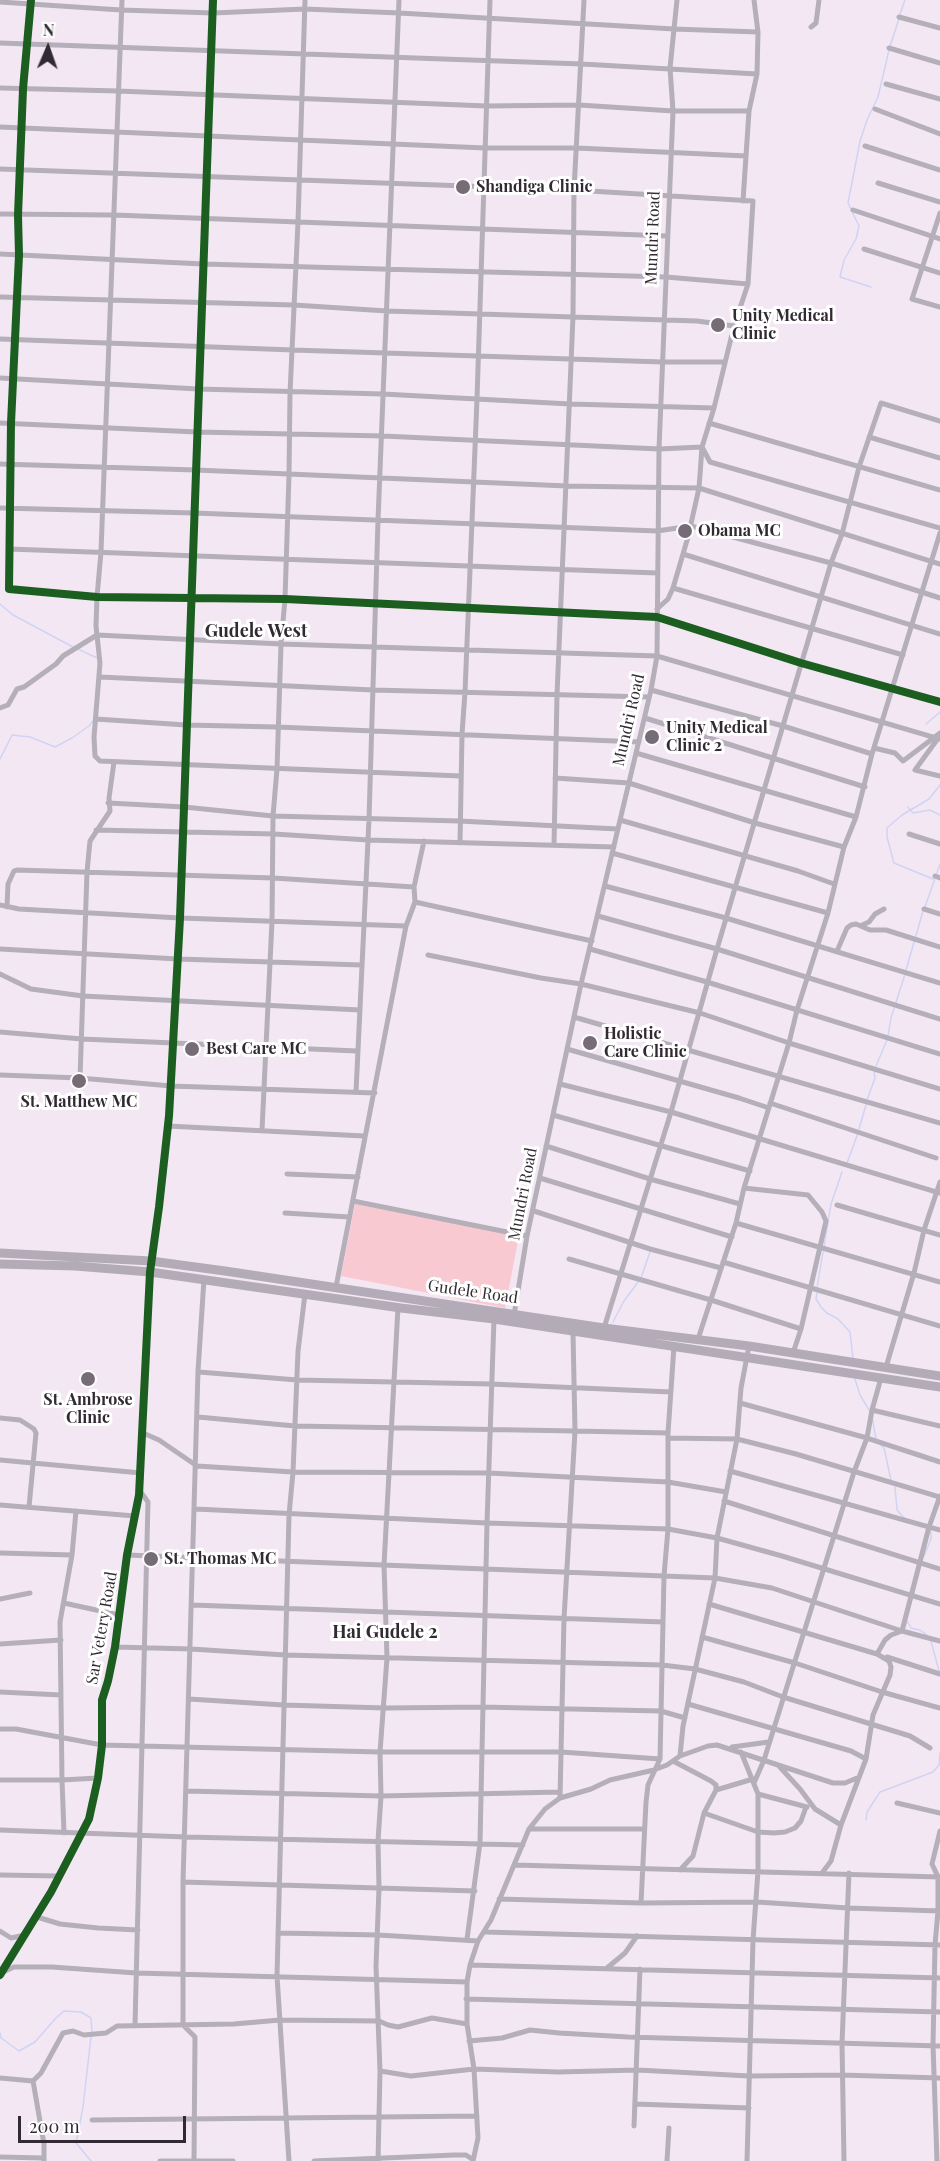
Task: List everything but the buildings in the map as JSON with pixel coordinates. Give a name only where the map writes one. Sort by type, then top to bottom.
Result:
[{"type":"highway","name":"Gudele Road","points":[[0,1253],[151,1261],[336,1287],[514,1318],[573,1332],[940,1387]]},
{"type":"highway","name":"Gudele Road","points":[[0,1264],[75,1266],[150,1272],[494,1319],[514,1318],[698,1339],[940,1376]]},
{"type":"street","points":[[122,0],[101,552],[97,597],[99,677],[95,756],[100,761],[114,762],[461,776]]},
{"type":"street","name":"Sar Vetery Road","points":[[1,1973],[37,1917],[89,1819],[102,1745],[102,1700],[115,1647],[127,1555],[140,1491],[150,1272],[168,1126],[174,1042],[213,0]]},
{"type":"street","points":[[262,1131],[272,921],[273,816],[285,599],[290,393],[305,0]]},
{"type":"street","points":[[356,1092],[369,819],[378,520],[399,0]]},
{"type":"street","points":[[460,843],[462,734],[477,399],[490,0]]},
{"type":"street","points":[[554,844],[557,695],[573,316],[574,190],[584,0]]},
{"type":"street","name":"Mundri Road","points":[[514,1318],[527,1236],[580,984],[645,717],[657,656],[660,406],[673,111],[670,68],[677,0]]},
{"type":"street","points":[[742,201],[749,111],[757,74],[758,32],[754,0]]},
{"type":"street","points":[[811,27],[816,23],[819,0]]},
{"type":"street","points":[[31,1],[23,89],[18,215],[19,255],[9,508],[8,585],[10,590],[97,597],[285,599],[657,617],[801,663],[940,702]]},
{"type":"street","points":[[0,2],[31,1],[121,10],[213,13],[305,9],[758,32]]},
{"type":"street","points":[[899,17],[940,28]]},
{"type":"street","points":[[0,43],[582,64],[757,74]]},
{"type":"street","points":[[889,48],[940,63]]},
{"type":"street","points":[[886,84],[940,99]]},
{"type":"street","points":[[0,88],[395,104],[579,105],[673,111],[749,111]]},
{"type":"street","points":[[875,109],[940,134]]},
{"type":"street","points":[[0,127],[485,148],[577,148],[746,156]]},
{"type":"street","points":[[865,146],[940,170]]},
{"type":"street","points":[[0,169],[574,190],[753,201],[748,284],[734,326],[702,447],[699,488],[691,526],[673,588],[668,598],[657,609]]},
{"type":"street","points":[[878,183],[940,202]]},
{"type":"street","points":[[854,210],[940,239]]},
{"type":"street","points":[[940,213],[912,299],[940,307]]},
{"type":"street","points":[[0,214],[114,215],[667,236]]},
{"type":"street","points":[[864,249],[940,273]]},
{"type":"street","points":[[0,254],[203,264],[666,277],[748,284]]},
{"type":"street","points":[[0,297],[573,316],[697,321],[734,326]]},
{"type":"street","points":[[0,339],[662,362],[725,362]]},
{"type":"street","points":[[0,378],[198,390],[383,394],[570,404],[714,408]]},
{"type":"street","points":[[604,1328],[671,1112],[801,663],[881,403],[940,421]]},
{"type":"street","points":[[0,423],[196,432],[289,432],[659,449],[702,447]]},
{"type":"street","points":[[709,423],[940,490]]},
{"type":"street","points":[[869,437],[940,458]]},
{"type":"street","points":[[702,447],[710,462],[940,528]]},
{"type":"street","points":[[0,464],[567,486],[699,488],[940,564]]},
{"type":"street","points":[[0,508],[657,531],[691,526],[831,563],[940,598]]},
{"type":"street","points":[[698,1339],[732,1237],[744,1188],[789,1043],[796,1010],[828,913],[844,847],[856,817],[873,751],[940,533]]},
{"type":"street","points":[[9,549],[657,573]]},
{"type":"street","points":[[683,554],[911,627],[940,634]]},
{"type":"street","points":[[673,588],[903,656]]},
{"type":"street","points":[[0,708],[8,705],[16,689],[24,687],[69,652],[97,635],[281,644],[657,656],[793,694],[882,722],[940,736]]},
{"type":"street","points":[[99,677],[373,690],[557,695],[650,693],[873,751],[894,753],[903,761],[940,736]]},
{"type":"street","points":[[645,717],[865,787]]},
{"type":"street","points":[[96,719],[186,725],[639,742]]},
{"type":"street","points":[[940,736],[915,770],[940,776]]},
{"type":"street","points":[[636,753],[856,817]]},
{"type":"street","points":[[80,1078],[90,840],[109,815],[108,803],[114,762]]},
{"type":"street","points":[[555,778],[629,783],[755,823],[844,847]]},
{"type":"street","points":[[108,803],[184,807],[273,816],[618,829]]},
{"type":"street","points":[[620,820],[834,884]]},
{"type":"street","points":[[96,830],[274,834],[423,842],[554,844],[613,850],[828,913]]},
{"type":"street","points":[[909,834],[940,844]]},
{"type":"street","points":[[336,1287],[406,926],[415,902],[414,887],[423,842]]},
{"type":"street","points":[[7,908],[8,884],[14,871],[273,878],[414,887]]},
{"type":"street","points":[[605,886],[726,918],[940,983]]},
{"type":"street","points":[[415,902],[592,941]]},
{"type":"street","points":[[0,905],[7,908],[180,918],[406,926]]},
{"type":"street","points":[[837,951],[847,928],[851,925],[862,925],[869,922],[875,914],[884,909]]},
{"type":"street","points":[[924,909],[940,914]]},
{"type":"street","points":[[598,916],[717,949],[940,1019]]},
{"type":"street","points":[[862,925],[870,930],[886,930],[940,947]]},
{"type":"street","points":[[0,949],[85,955],[362,965]]},
{"type":"street","points":[[590,949],[707,982],[940,1054]]},
{"type":"street","points":[[428,955],[580,984],[700,1013],[940,1089]]},
{"type":"street","points":[[0,974],[31,989],[83,996],[360,1010]]},
{"type":"street","points":[[574,1017],[940,1123]]},
{"type":"street","points":[[0,1032],[82,1039],[357,1051]]},
{"type":"street","points":[[567,1049],[770,1106],[936,1158]]},
{"type":"street","points":[[0,1075],[80,1078],[171,1086],[375,1093]]},
{"type":"street","points":[[560,1084],[671,1112],[938,1193]]},
{"type":"street","points":[[553,1115],[750,1171]]},
{"type":"street","points":[[168,1126],[364,1136]]},
{"type":"street","points":[[546,1146],[650,1179],[740,1204]]},
{"type":"street","points":[[287,1174],[358,1177]]},
{"type":"street","points":[[540,1178],[732,1237]]},
{"type":"street","points":[[886,1367],[914,1273],[924,1230],[940,1182]]},
{"type":"street","points":[[744,1188],[808,1195],[822,1212],[826,1221],[793,1354]]},
{"type":"street","points":[[353,1202],[527,1236]]},
{"type":"street","points":[[837,1205],[940,1235]]},
{"type":"street","points":[[534,1211],[630,1242],[810,1287],[940,1326]]},
{"type":"street","points":[[285,1214],[349,1216]]},
{"type":"street","points":[[736,1223],[940,1282]]},
{"type":"street","points":[[569,1259],[801,1329]]},
{"type":"street","points":[[194,2161],[195,2037],[183,2025],[183,1882],[204,1279]]},
{"type":"street","points":[[289,2161],[277,1976],[289,1515],[298,1351],[306,1293]]},
{"type":"street","points":[[378,2160],[380,2071],[377,1980],[378,1841],[381,1796],[380,1752],[387,1659],[384,1565],[398,1307]]},
{"type":"street","points":[[467,1939],[480,1843],[484,1615],[494,1319]]},
{"type":"street","points":[[314,2161],[466,2155],[472,2160],[478,2138],[474,2069],[467,2024],[466,1982],[470,1965],[478,1941],[485,1932],[529,1829],[560,1795],[564,1619],[574,1431],[573,1332]]},
{"type":"street","points":[[641,1903],[648,1785],[660,1759],[664,1576],[668,1528],[669,1436],[674,1346]]},
{"type":"street","points":[[680,1756],[685,1718],[715,1578],[717,1538],[737,1440],[749,1346]]},
{"type":"street","points":[[199,1372],[297,1380],[491,1384],[671,1392]]},
{"type":"street","points":[[716,1790],[753,1781],[764,1760],[805,1633],[813,1600],[867,1438],[881,1378]]},
{"type":"street","points":[[740,1403],[867,1438],[940,1462]]},
{"type":"street","points":[[872,1410],[940,1426]]},
{"type":"street","points":[[198,1417],[295,1426],[574,1431],[737,1440],[796,1454],[940,1497],[929,1527],[902,1631]]},
{"type":"street","points":[[0,1418],[20,1420],[34,1429],[37,1436],[30,1507]]},
{"type":"street","points":[[143,1433],[159,1440],[197,1466],[293,1472],[488,1473],[668,1482],[726,1492]]},
{"type":"street","points":[[0,1460],[141,1473]]},
{"type":"street","points":[[730,1471],[844,1505],[940,1530]]},
{"type":"street","points":[[135,2026],[148,1502],[140,1491]]},
{"type":"street","points":[[724,1501],[940,1569]]},
{"type":"street","points":[[0,1506],[135,1516]]},
{"type":"street","points":[[195,1509],[387,1519],[668,1528],[717,1538],[940,1604]]},
{"type":"street","points":[[64,1833],[60,1736],[60,1622],[72,1555],[76,1511]]},
{"type":"street","points":[[0,1553],[72,1555]]},
{"type":"street","points":[[127,1555],[715,1578],[772,1588],[902,1631],[940,1641]]},
{"type":"street","points":[[0,1599],[30,1593]]},
{"type":"street","points":[[64,1603],[119,1615]]},
{"type":"street","points":[[709,1604],[940,1674]]},
{"type":"street","points":[[192,1605],[663,1622]]},
{"type":"street","points":[[877,1654],[885,1640],[902,1631]]},
{"type":"street","points":[[702,1637],[795,1662],[882,1692],[940,1708]]},
{"type":"street","points":[[0,1644],[61,1640]]},
{"type":"street","points":[[115,1647],[387,1659],[662,1665],[695,1669],[910,1737],[930,1748]]},
{"type":"street","points":[[822,1873],[831,1861],[857,1778],[866,1759],[872,1725],[891,1667],[884,1657]]},
{"type":"street","points":[[0,1692],[61,1695]]},
{"type":"street","points":[[189,1699],[385,1708],[482,1707],[661,1711],[685,1718]]},
{"type":"street","points":[[688,1704],[851,1751],[866,1759]]},
{"type":"street","points":[[0,1730],[16,1729],[102,1745],[380,1752],[561,1752],[660,1759]]},
{"type":"street","points":[[728,1747],[752,1746],[769,1742]]},
{"type":"street","points":[[187,1791],[381,1796],[560,1795],[591,1789],[610,1780],[654,1770],[680,1756],[717,1744],[833,1783],[845,1783],[857,1778]]},
{"type":"street","points":[[741,1752],[758,1794],[758,1871],[749,2040],[747,2161]]},
{"type":"street","points":[[673,1761],[716,1785],[716,1790],[704,1813],[693,1856],[680,1870]]},
{"type":"street","points":[[776,1764],[815,1809]]},
{"type":"street","points":[[0,1780],[98,1778]]},
{"type":"street","points":[[758,1794],[815,1809],[841,1825]]},
{"type":"street","points":[[897,1803],[940,1813]]},
{"type":"street","points":[[704,1813],[758,1832],[785,1832],[795,1828],[807,1807]]},
{"type":"street","points":[[529,1829],[644,1829]]},
{"type":"street","points":[[0,1830],[523,1845]]},
{"type":"street","points":[[936,2161],[938,2152],[939,1877],[932,1863],[940,1831]]},
{"type":"street","points":[[515,1865],[939,1877]]},
{"type":"street","points":[[844,2161],[842,2043],[849,1873]]},
{"type":"street","points":[[0,1875],[59,1876]]},
{"type":"street","points":[[183,1882],[475,1891]]},
{"type":"street","points":[[499,1899],[641,1903],[757,1902],[939,1911]]},
{"type":"street","points":[[37,1917],[60,1924],[138,1930]]},
{"type":"street","points":[[0,1931],[11,1938],[25,1935]]},
{"type":"street","points":[[485,1932],[938,1945]]},
{"type":"street","points":[[278,1933],[378,1935],[478,1941]]},
{"type":"street","points":[[605,1969],[625,1953],[637,1936]]},
{"type":"street","points":[[470,1965],[753,1971],[938,1978]]},
{"type":"street","points":[[1,1973],[14,1967],[24,1967],[136,1973],[466,1982]]},
{"type":"street","points":[[634,2126],[638,2070],[640,1969]]},
{"type":"street","points":[[466,1999],[937,2012]]},
{"type":"street","points":[[33,2081],[41,2073],[63,2033],[73,2031],[84,2035],[106,2033],[117,2026],[280,2020],[379,2021],[393,2026],[432,2018],[467,2024]]},
{"type":"street","points":[[469,2041],[502,2038],[530,2030],[628,2037],[937,2045]]},
{"type":"street","points":[[380,2071],[420,2076],[474,2069],[558,2072],[638,2070],[749,2076],[842,2075],[937,2078]]},
{"type":"street","points":[[0,2078],[33,2081]]},
{"type":"street","points":[[0,2157],[44,2159],[43,2137],[33,2081]]},
{"type":"street","points":[[635,2103],[749,2108]]},
{"type":"street","points":[[92,2120],[477,2116]]},
{"type":"street","points":[[667,2161],[669,2127]]},
{"type":"street","points":[[160,2161],[233,2161]]},
{"type":"shaded area","points":[[355,1204],[519,1236],[505,1308],[341,1276]]},
{"type":"waterway","points":[[900,14],[905,0]]},
{"type":"waterway","points":[[890,46],[899,19]]},
{"type":"waterway","points":[[871,287],[840,277],[844,260],[856,239],[859,226],[848,203],[860,141],[878,97],[889,50]]},
{"type":"waterway","points":[[0,604],[13,615],[73,647]]},
{"type":"waterway","points":[[78,649],[97,658]]},
{"type":"waterway","points":[[926,724],[940,712]]},
{"type":"waterway","points":[[0,759],[12,735],[30,737],[55,747],[72,738],[93,721]]},
{"type":"waterway","points":[[933,879],[894,863],[887,828],[902,815],[929,799],[940,785]]},
{"type":"waterway","points":[[908,807],[913,813],[930,810],[940,815]]},
{"type":"waterway","points":[[925,907],[940,864]]},
{"type":"waterway","points":[[906,970],[923,911]]},
{"type":"waterway","points":[[888,1036],[891,1018],[905,974]]},
{"type":"waterway","points":[[876,1066],[887,1040]]},
{"type":"waterway","points":[[867,1100],[875,1078],[874,1071]]},
{"type":"waterway","points":[[859,1129],[866,1105]]},
{"type":"waterway","points":[[847,1163],[858,1133]]},
{"type":"waterway","points":[[824,1247],[831,1204],[842,1172]]},
{"type":"waterway","points":[[641,1278],[650,1252]]},
{"type":"waterway","points":[[817,1288],[823,1252]]},
{"type":"waterway","points":[[613,1322],[624,1301],[638,1282]]},
{"type":"waterway","points":[[817,1293],[816,1299],[821,1307],[838,1319],[850,1332],[853,1359]]},
{"type":"waterway","points":[[855,1379],[860,1395],[869,1410]]},
{"type":"waterway","points":[[872,1417],[876,1439]]},
{"type":"waterway","points":[[881,1445],[884,1448],[891,1480]]},
{"type":"waterway","points":[[895,1487],[897,1510],[904,1518]]},
{"type":"waterway","points":[[924,1556],[931,1539],[929,1530]]},
{"type":"waterway","points":[[907,1621],[911,1628],[927,1635]]},
{"type":"waterway","points":[[931,1641],[939,1671]]},
{"type":"waterway","points":[[866,1820],[867,1812],[880,1792],[933,1772],[939,1765],[940,1752]]},
{"type":"waterway","points":[[0,2033],[1,2038],[19,2051],[35,2042],[64,2011],[81,2012],[91,2018],[92,2032]]},
{"type":"waterway","points":[[91,2037],[83,2107],[76,2143],[91,2161]]},
{"type":"cycle path","points":[[31,0],[23,89],[18,215],[19,255],[11,423],[9,589],[97,597],[285,599],[657,617],[801,663],[940,702]]},
{"type":"cycle path","points":[[0,1975],[51,1892],[89,1819],[102,1745],[102,1700],[115,1647],[127,1555],[139,1495],[150,1272],[169,1116],[180,918],[213,0]]},
{"type":"place","name":"Shandiga Clinic","points":[[463,187]]},
{"type":"place","name":"Unity Medical Clinic","points":[[718,325]]},
{"type":"place","name":"Obama MC","points":[[685,531]]},
{"type":"place","name":"Unity Medical Clinic 2","points":[[652,737]]},
{"type":"place","name":"Holistic Care Clinic","points":[[590,1043]]},
{"type":"place","name":"Best Care MC","points":[[192,1049]]},
{"type":"place","name":"St. Matthew MC","points":[[79,1081]]},
{"type":"place","name":"St. Ambrose Clinic","points":[[88,1379]]},
{"type":"place","name":"St. Thomas MC","points":[[151,1559]]},
{"type":"district","name":"Gudele West","points":[[256,631]]},
{"type":"district","name":"Hai Gudele 2","points":[[385,1632]]}]
